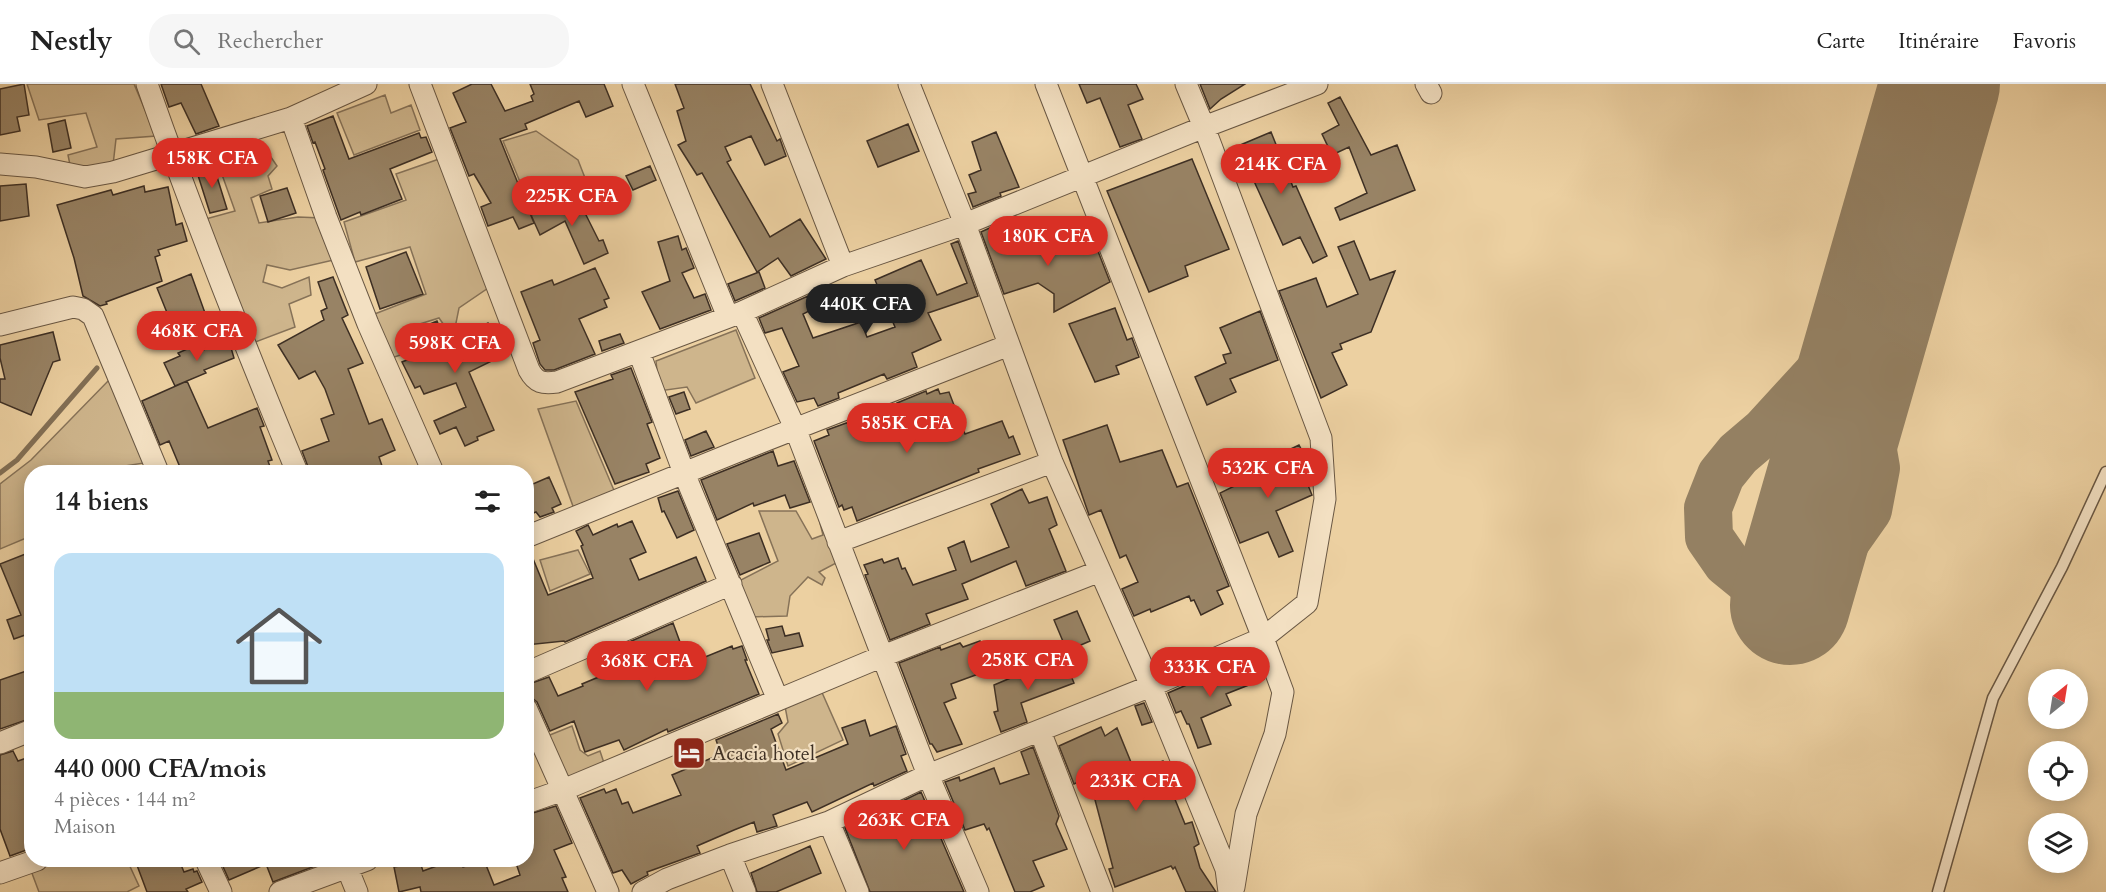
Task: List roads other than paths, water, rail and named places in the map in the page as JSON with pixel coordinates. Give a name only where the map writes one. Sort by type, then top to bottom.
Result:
[{"type":"street","points":[[147,84],[257,376],[294,465]]},
{"type":"street","points":[[0,164],[36,167],[85,177],[113,172],[291,118],[366,84]]},
{"type":"street","points":[[420,84],[533,377],[539,383],[557,382],[639,352],[735,315],[843,266],[965,224],[1204,127],[1317,84]]},
{"type":"street","points":[[633,84],[735,315],[795,428],[928,775],[978,892]]},
{"type":"street","points":[[772,84],[843,266]]},
{"type":"street","points":[[909,84],[965,224],[1052,462],[1151,686],[1226,869],[1231,892]]},
{"type":"street","points":[[1046,84],[1084,176],[1283,692],[1275,734],[1246,814],[1231,892]]},
{"type":"street","points":[[643,892],[667,879],[730,855],[829,822],[928,775],[1151,686],[1263,638],[1307,603],[1325,499],[1321,438],[1186,84]]},
{"type":"street","points":[[291,118],[326,217],[368,324],[430,465]]},
{"type":"street","points":[[0,324],[74,307],[93,316],[155,465]]},
{"type":"street","points":[[534,534],[795,428],[1009,345]]},
{"type":"street","points":[[639,352],[684,474],[778,700]]},
{"type":"street","points":[[838,542],[1052,462]]},
{"type":"street","points":[[534,800],[883,656],[1100,571]]},
{"type":"street","points":[[534,670],[731,584]]},
{"type":"street","points":[[534,726],[608,892]]},
{"type":"street","points":[[1040,730],[1102,892]]},
{"type":"street","points":[[0,742],[24,733]]},
{"type":"street","points":[[829,822],[858,892]]},
{"type":"street","points":[[730,855],[745,892]]},
{"type":"street","points":[[0,873],[24,865]]},
{"type":"street","points":[[210,867],[221,892]]},
{"type":"street","points":[[280,892],[336,867]]},
{"type":"street","points":[[347,867],[357,892]]},
{"type":"lane","points":[[1938,892],[1994,698],[2062,567],[2106,472]]},
{"type":"waterway","points":[[0,473],[17,460],[97,368]]},
{"type":"place","name":"Acacia hotel","points":[[689,753]]}]
